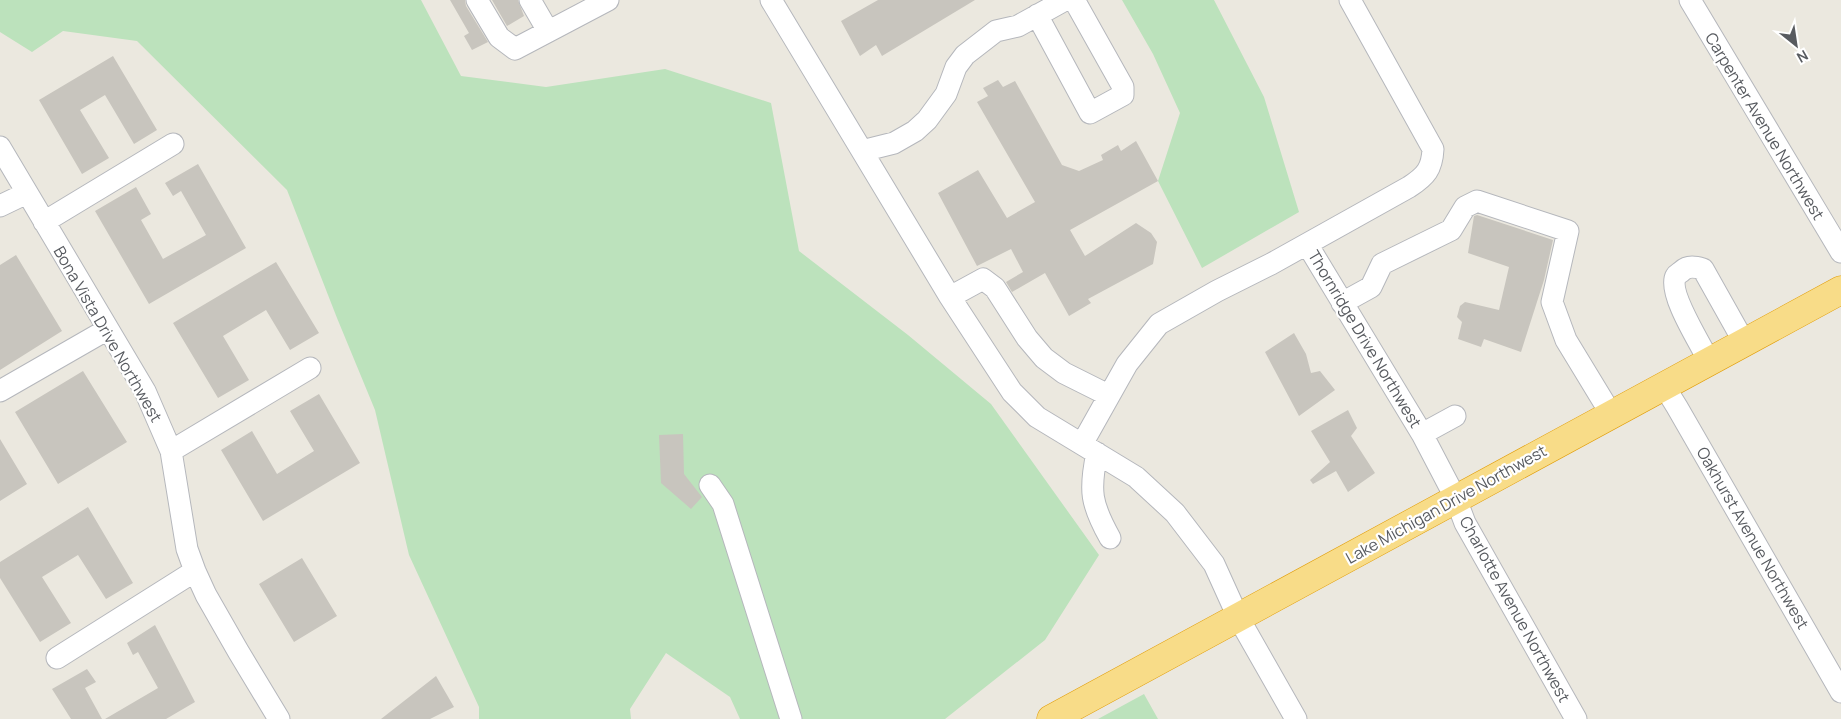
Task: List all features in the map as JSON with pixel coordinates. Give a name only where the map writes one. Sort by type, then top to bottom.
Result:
[{"type":"highway","name":"Lake Michigan Drive Northwest","points":[[1051,719],[1841,290]]},
{"type":"street","points":[[477,0],[499,37],[515,49],[608,0]]},
{"type":"street","points":[[530,0],[548,32]]},
{"type":"street","points":[[771,0],[950,297],[1012,392],[1037,417],[1136,477],[1175,513],[1214,564],[1238,617],[1296,719]]},
{"type":"street","points":[[862,151],[894,143],[916,131],[927,120],[946,94],[956,67],[965,55],[996,32],[1018,26],[1065,0]]},
{"type":"street","points":[[1038,15],[1090,113],[1123,95],[1123,87],[1077,5],[1071,0]]},
{"type":"street","points":[[1307,244],[1423,178],[1432,163],[1433,149],[1423,128],[1350,0]]},
{"type":"street","name":"Carpenter Avenue Northwest","points":[[1690,0],[1841,252]]},
{"type":"street","points":[[44,222],[174,144]]},
{"type":"street","name":"Bona Vista Drive Northwest","points":[[0,147],[145,392],[172,451],[187,550],[195,572],[229,635],[279,719]]},
{"type":"street","points":[[0,206],[27,193]]},
{"type":"street","points":[[1342,303],[1371,287],[1382,264],[1451,230],[1465,207],[1477,201],[1568,231],[1552,302],[1566,340],[1611,414]]},
{"type":"street","name":"Thornridge Drive Northwest","points":[[1110,538],[1097,515],[1094,504],[1089,449],[1108,395],[1127,364],[1159,324],[1307,244],[1422,434],[1456,499]]},
{"type":"street","points":[[1710,361],[1684,316],[1674,286],[1676,276],[1685,268],[1695,266],[1703,269],[1744,342]]},
{"type":"street","points":[[950,297],[984,279],[995,288],[1027,338],[1044,358],[1064,373],[1108,395]]},
{"type":"street","points":[[0,392],[108,329]]},
{"type":"street","points":[[172,451],[310,368]]},
{"type":"street","name":"Oakhurst Avenue Northwest","points":[[1664,386],[1841,692]]},
{"type":"street","points":[[1422,434],[1455,416]]},
{"type":"street","points":[[710,485],[723,504],[791,719]]},
{"type":"street","name":"Charlotte Avenue Northwest","points":[[1456,499],[1465,523],[1576,719]]},
{"type":"street","points":[[57,658],[195,572]]},
{"type":"green space","points":[[0,0],[421,0],[461,76],[546,87],[665,69],[771,103],[799,251],[908,335],[991,404],[1099,555],[1045,640],[945,719],[740,719],[730,697],[666,653],[630,709],[631,719],[479,719],[479,707],[409,555],[375,410],[287,190],[137,41],[63,31],[32,52],[0,32]]},
{"type":"green space","points":[[1122,0],[1214,0],[1264,97],[1299,212],[1202,268],[1158,181],[1180,113],[1153,54]]},
{"type":"green space","points":[[1144,694],[1158,719],[1098,719]]},
{"type":"building","points":[[450,0],[465,0],[466,6],[488,42],[472,50],[464,36],[469,33]]},
{"type":"building","points":[[492,0],[518,0],[524,16],[507,26]]},
{"type":"building","points":[[878,0],[975,0],[882,56],[876,45],[860,56],[841,21]]},
{"type":"building","points":[[113,56],[157,130],[134,144],[105,95],[80,110],[109,158],[82,174],[39,100]]},
{"type":"building","points":[[998,80],[1003,87],[1015,81],[1062,165],[1079,171],[1103,160],[1101,155],[1118,145],[1121,151],[1136,141],[1158,181],[1070,230],[1085,256],[1136,223],[1151,233],[1157,242],[1153,264],[1088,299],[1091,303],[1069,316],[1045,273],[1012,292],[1006,282],[1023,272],[1011,249],[977,266],[938,193],[978,170],[1007,218],[1035,202],[977,102],[988,96],[983,88]]},
{"type":"building","points":[[198,164],[246,248],[149,304],[95,211],[136,187],[151,214],[141,220],[163,259],[206,235],[181,191],[173,196],[165,183]]},
{"type":"building","points":[[1477,215],[1553,240],[1544,280],[1521,352],[1484,339],[1481,347],[1458,339],[1462,322],[1457,317],[1460,306],[1465,302],[1499,310],[1509,267],[1468,253],[1474,216]]},
{"type":"building","points":[[16,255],[62,331],[0,370],[0,265]]},
{"type":"building","points":[[276,262],[319,333],[290,350],[266,310],[223,336],[249,380],[218,398],[173,323]]},
{"type":"building","points":[[1294,333],[1306,354],[1311,373],[1320,371],[1335,390],[1299,416],[1265,352]]},
{"type":"building","points":[[83,371],[127,442],[58,484],[15,412]]},
{"type":"building","points":[[319,394],[360,463],[263,521],[221,450],[252,431],[277,474],[314,451],[290,411]]},
{"type":"building","points":[[1348,410],[1357,428],[1351,436],[1375,473],[1348,492],[1336,471],[1313,484],[1310,480],[1330,462],[1311,431]]},
{"type":"building","points":[[683,434],[684,474],[702,497],[691,509],[661,483],[659,435]]},
{"type":"building","points":[[0,439],[27,484],[0,501]]},
{"type":"building","points":[[88,507],[133,583],[106,599],[78,555],[42,577],[71,623],[40,642],[0,578],[0,562]]},
{"type":"building","points":[[302,558],[337,616],[294,642],[259,584]]},
{"type":"building","points":[[155,625],[195,702],[166,719],[105,719],[158,688],[138,652],[133,655],[127,643]]},
{"type":"building","points":[[87,669],[96,682],[85,688],[102,719],[71,719],[52,689]]},
{"type":"building","points":[[436,676],[454,707],[430,719],[381,719]]}]
